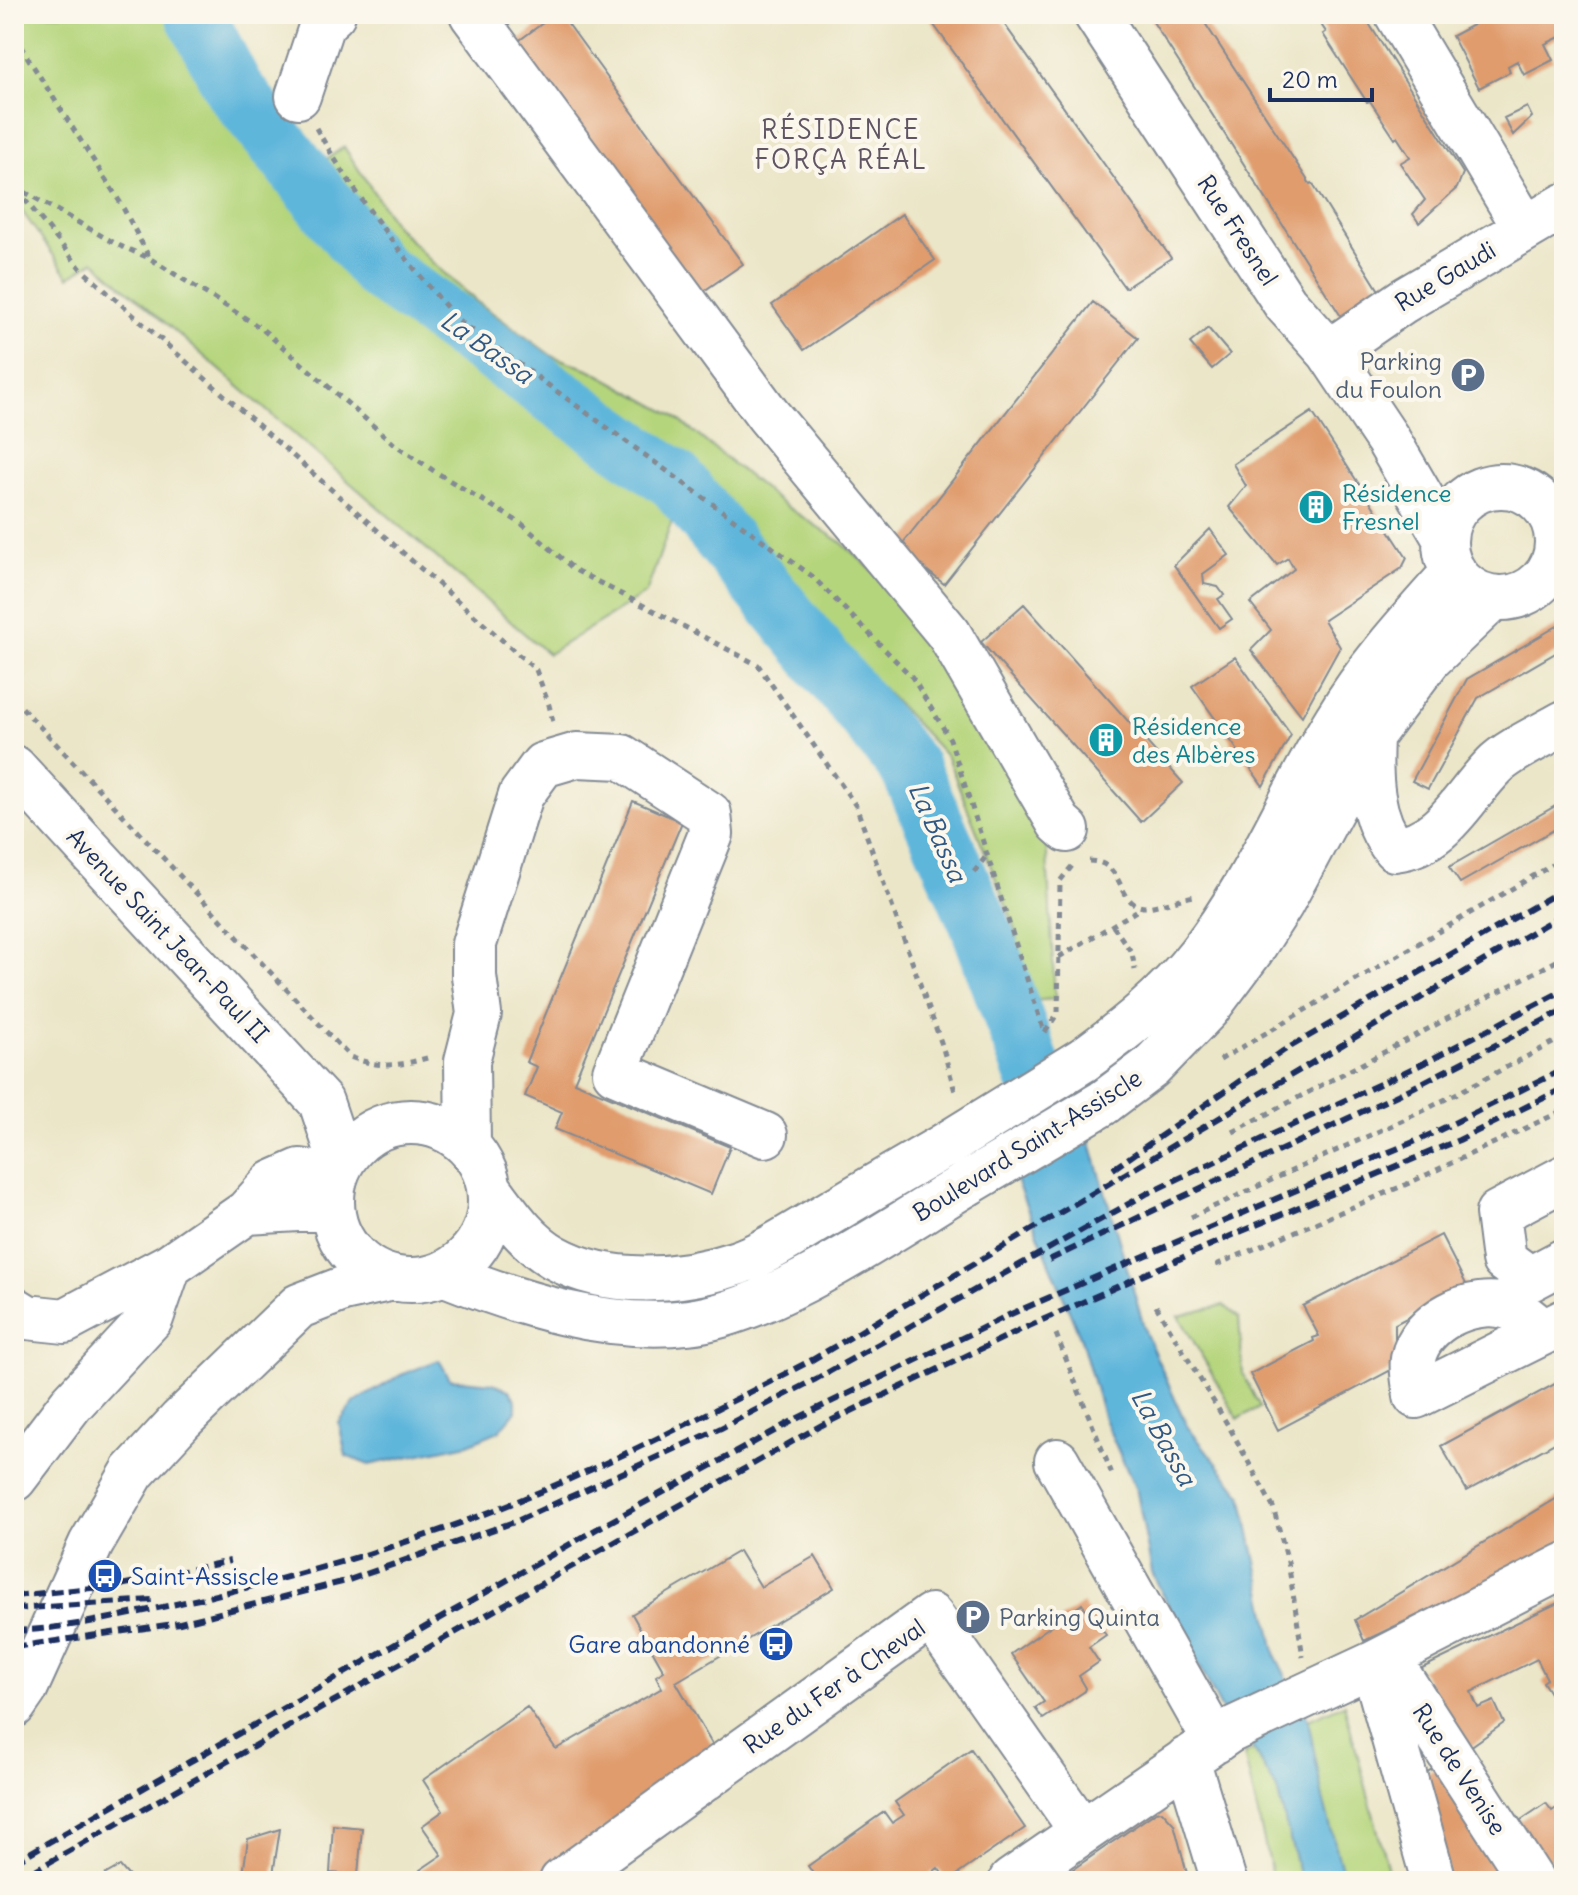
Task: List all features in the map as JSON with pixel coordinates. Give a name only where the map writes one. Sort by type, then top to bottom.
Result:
[{"type":"street","points":[[298,96],[322,24],[333,14]]},
{"type":"street","points":[[472,14],[768,415],[949,634],[1059,823],[1067,830]]},
{"type":"street","name":"Rue Fresnel","points":[[1096,14],[1285,303],[1329,352],[1388,440],[1449,555]]},
{"type":"street","points":[[1400,15],[1525,228]]},
{"type":"street","name":"Rue Gaudi","points":[[1329,352],[1403,301],[1564,206]]},
{"type":"street","name":"Rue Fresnel","points":[[1388,440],[1440,472],[1485,488]]},
{"type":"street","points":[[1502,486],[1549,490],[1552,518],[1560,529],[1552,567],[1541,581],[1528,592],[1511,598],[1493,598],[1477,593],[1464,584],[1449,555],[1449,522],[1457,507],[1470,495],[1485,488],[1502,486]]},
{"type":"street","name":"Boulevard Saint-Assiscle","points":[[491,1191],[523,1232],[551,1255],[577,1268],[616,1277],[706,1272],[740,1262],[770,1248],[1083,1060],[1157,1002],[1200,954],[1282,821],[1337,718],[1449,555]]},
{"type":"street","name":"Boulevard Saint-Assiscle","points":[[445,1274],[523,1304],[565,1313],[616,1322],[691,1322],[732,1311],[814,1275],[1103,1103],[1151,1067],[1207,1009],[1281,904],[1371,736],[1429,659],[1493,598]]},
{"type":"street","points":[[1371,736],[1369,781],[1384,835],[1395,849],[1409,847],[1447,824],[1495,763],[1564,723]]},
{"type":"street","points":[[468,1145],[467,1061],[479,1014],[474,944],[521,795],[543,765],[577,755],[622,757],[709,814],[711,834],[615,1072],[765,1135]]},
{"type":"street","name":"Avenue Saint Jean-Paul II","points":[[14,768],[321,1102],[336,1191]]},
{"type":"street","points":[[299,1306],[336,1191],[357,1142],[379,1127],[412,1121],[467,1061]]},
{"type":"street","points":[[14,1705],[25,1689],[91,1544],[133,1472],[181,1420],[299,1306],[343,1289],[393,1278],[419,1280],[445,1274],[466,1259],[481,1240],[490,1217],[491,1191],[483,1166],[468,1145],[446,1129],[321,1102]]},
{"type":"street","points":[[14,1309],[27,1317],[65,1321],[169,1266],[247,1212],[273,1183],[300,1171],[336,1191]]},
{"type":"street","points":[[1564,1178],[1498,1213],[1504,1260],[1530,1279],[1564,1261]]},
{"type":"street","points":[[336,1191],[342,1240],[355,1257],[373,1270],[393,1278]]},
{"type":"street","points":[[14,1479],[71,1404],[151,1318],[169,1266]]},
{"type":"street","points":[[1057,1461],[1210,1744],[1224,1881]]},
{"type":"street","points":[[1011,1881],[1210,1744],[1564,1566]]},
{"type":"street","name":"Rue du Fer à Cheval","points":[[562,1881],[931,1616],[1082,1831]]},
{"type":"street","points":[[1349,1674],[1434,1881]]},
{"type":"street","name":"Rue de Venise","points":[[1349,1674],[1532,1881]]},
{"type":"path","points":[[14,36],[120,202],[149,258]]},
{"type":"path","points":[[298,96],[338,167],[417,274],[457,319],[812,576],[912,677],[950,739],[1044,1032],[1058,1013],[1060,881],[1072,866],[1085,861],[1100,861],[1114,869],[1128,897],[1144,907]]},
{"type":"path","points":[[14,187],[118,245],[149,258],[261,328],[393,443],[522,524],[575,570],[758,665],[856,806],[942,1045],[958,1101]]},
{"type":"path","points":[[14,187],[81,269],[536,670],[554,729],[543,765]]},
{"type":"path","points":[[14,699],[350,1057],[377,1066],[403,1065],[438,1055],[467,1061]]},
{"type":"path","points":[[974,872],[987,855]]},
{"type":"path","points":[[1220,1060],[1564,858]]},
{"type":"path","points":[[1059,958],[1144,907],[1176,898],[1202,896]]},
{"type":"path","points":[[1233,1132],[1564,957]]},
{"type":"path","points":[[1191,1217],[1425,1110],[1564,1037]]},
{"type":"path","points":[[1216,1265],[1407,1184],[1564,1110]]},
{"type":"path","points":[[1156,1306],[1273,1507],[1288,1562],[1303,1661],[1349,1674]]},
{"type":"green space","points":[[14,14],[216,14],[193,54],[227,107],[290,185],[344,147],[396,226],[476,301],[552,356],[591,370],[673,415],[781,503],[841,542],[894,590],[943,645],[1046,837],[1055,999],[1030,1001],[1013,922],[947,757],[687,479],[646,593],[548,654],[94,261],[69,277],[14,200]]},
{"type":"green space","points":[[1224,1305],[1239,1318],[1243,1374],[1260,1407],[1238,1419],[1179,1316]]},
{"type":"green space","points":[[1344,1704],[1391,1881],[1345,1881],[1323,1799],[1308,1720]]},
{"type":"green space","points":[[1254,1750],[1277,1790],[1301,1881],[1277,1881],[1272,1876],[1244,1754]]},
{"type":"water","points":[[1070,1070],[1146,1334],[1187,1426],[1242,1495],[1276,1657],[1308,1720],[1323,1799],[1345,1881],[1301,1881],[1277,1790],[1254,1750],[1221,1708],[1152,1573],[1137,1492],[1104,1419],[1081,1339],[992,1122]]},
{"type":"water","points":[[439,1360],[450,1379],[493,1383],[509,1390],[516,1400],[516,1411],[499,1431],[468,1444],[369,1465],[346,1456],[339,1423],[354,1403],[401,1375]]},
{"type":"building","points":[[555,14],[561,14],[743,264],[695,297],[513,45]]},
{"type":"building","points":[[926,14],[997,14],[1171,258],[1125,288]]},
{"type":"building","points":[[1148,14],[1199,14],[1312,183],[1383,297],[1344,321]]},
{"type":"building","points":[[1314,14],[1363,14],[1463,173],[1457,188],[1419,223],[1413,214],[1425,200],[1400,163],[1410,157],[1370,101],[1367,102],[1323,34],[1326,32]]},
{"type":"building","points":[[1493,14],[1564,14],[1564,35],[1545,44],[1553,60],[1524,75],[1517,61],[1508,66],[1510,72],[1479,88],[1452,36]]},
{"type":"building","points":[[1527,107],[1532,117],[1513,135],[1504,118]]},
{"type":"building","points":[[902,214],[935,260],[804,350],[772,305]]},
{"type":"building","points":[[1093,302],[1138,338],[944,584],[899,548]]},
{"type":"building","points":[[1208,328],[1230,354],[1212,369],[1190,343]]},
{"type":"building","name":"Résidence Fresnel","points":[[1312,412],[1407,558],[1402,568],[1324,620],[1340,647],[1302,716],[1251,650],[1271,630],[1250,603],[1294,569],[1288,558],[1277,565],[1229,507],[1246,486],[1233,464]]},
{"type":"building","points":[[1210,529],[1229,555],[1203,574],[1204,584],[1218,587],[1224,595],[1218,599],[1232,619],[1219,628],[1174,565]]},
{"type":"building","name":"Résidence des Albères","points":[[1024,604],[1183,783],[1141,822],[981,642]]},
{"type":"building","points":[[1564,622],[1564,648],[1478,698],[1428,789],[1412,781],[1467,679]]},
{"type":"building","points":[[1235,657],[1291,735],[1263,786],[1192,686]]},
{"type":"building","points":[[633,801],[682,822],[574,1082],[730,1147],[711,1194],[555,1129],[562,1112],[525,1096],[537,1067],[526,1062]]},
{"type":"building","points":[[1564,801],[1564,824],[1460,883],[1449,867]]},
{"type":"building","points":[[1441,1235],[1467,1286],[1395,1324],[1395,1368],[1278,1430],[1250,1374],[1319,1336],[1303,1306]]},
{"type":"building","points":[[1564,1379],[1564,1438],[1467,1491],[1441,1446]]},
{"type":"building","points":[[1564,1494],[1564,1545],[1364,1641],[1355,1620]]},
{"type":"building","points":[[739,1551],[761,1587],[815,1556],[834,1588],[676,1682],[716,1751],[531,1881],[428,1881],[420,1870],[442,1855],[422,1826],[443,1811],[423,1780],[527,1707],[556,1749],[662,1688],[656,1676],[664,1671],[632,1614]]},
{"type":"building","points":[[1564,1600],[1564,1686],[1550,1693],[1543,1682],[1547,1679],[1537,1659],[1471,1692],[1478,1708],[1494,1701],[1504,1723],[1470,1747],[1420,1669]]},
{"type":"building","points":[[1082,1604],[1106,1635],[1089,1647],[1099,1662],[1079,1676],[1085,1691],[1043,1719],[1035,1708],[1044,1702],[1011,1654]]},
{"type":"building","points":[[971,1749],[1025,1828],[948,1881],[938,1868],[929,1875],[933,1881],[818,1881],[808,1866],[884,1812],[892,1823],[904,1815],[895,1802]]},
{"type":"building","points":[[1443,1762],[1520,1881],[1450,1881],[1423,1775]]},
{"type":"building","points":[[1546,1803],[1552,1811],[1564,1803],[1564,1881],[1555,1881],[1518,1822]]},
{"type":"building","points":[[1162,1811],[1174,1824],[1189,1881],[1056,1881],[1156,1812]]},
{"type":"building","points":[[333,1825],[362,1828],[358,1875],[330,1873]]},
{"type":"building","points":[[280,1829],[272,1881],[242,1881],[248,1839]]},
{"type":"building","points":[[120,1866],[133,1881],[94,1881]]},
{"type":"waterway","name":"La Bassa","points":[[195,14],[234,89],[378,270],[676,481],[909,767],[979,923],[1038,1085],[1056,1145]]},
{"type":"railway","points":[[1113,1169],[1283,1051],[1564,889]]},
{"type":"railway","points":[[14,1631],[60,1627],[130,1614],[334,1564],[466,1521],[599,1466],[812,1360],[1564,913]]},
{"type":"railway","points":[[14,1647],[180,1623],[346,1581],[517,1521],[721,1428],[816,1379],[1148,1193],[1422,1064],[1564,990]]},
{"type":"railway","points":[[1049,1260],[1414,1087],[1564,1010]]},
{"type":"railway","points":[[14,1862],[595,1530],[796,1419],[1011,1314],[1421,1139],[1564,1069]]},
{"type":"railway","points":[[16,1881],[820,1426],[1020,1330],[1242,1231],[1459,1140],[1564,1088]]},
{"type":"railway","points":[[14,1596],[121,1585],[230,1561]]},
{"type":"railway","points":[[14,1609],[153,1600]]},
{"type":"place","name":"Parking du Foulon","points":[[1468,375]]},
{"type":"place","name":"Résidence Fresnel","points":[[1316,507]]},
{"type":"place","name":"Résidence des Albères","points":[[1106,740]]},
{"type":"place","name":"Saint-Assiscle","points":[[105,1576]]},
{"type":"place","name":"Parking Quinta","points":[[973,1617]]},
{"type":"place","name":"Gare abandonné","points":[[776,1644]]},
{"type":"district","name":"RÉSIDENCE FORÇA RÉAL","points":[[841,144]]}]
